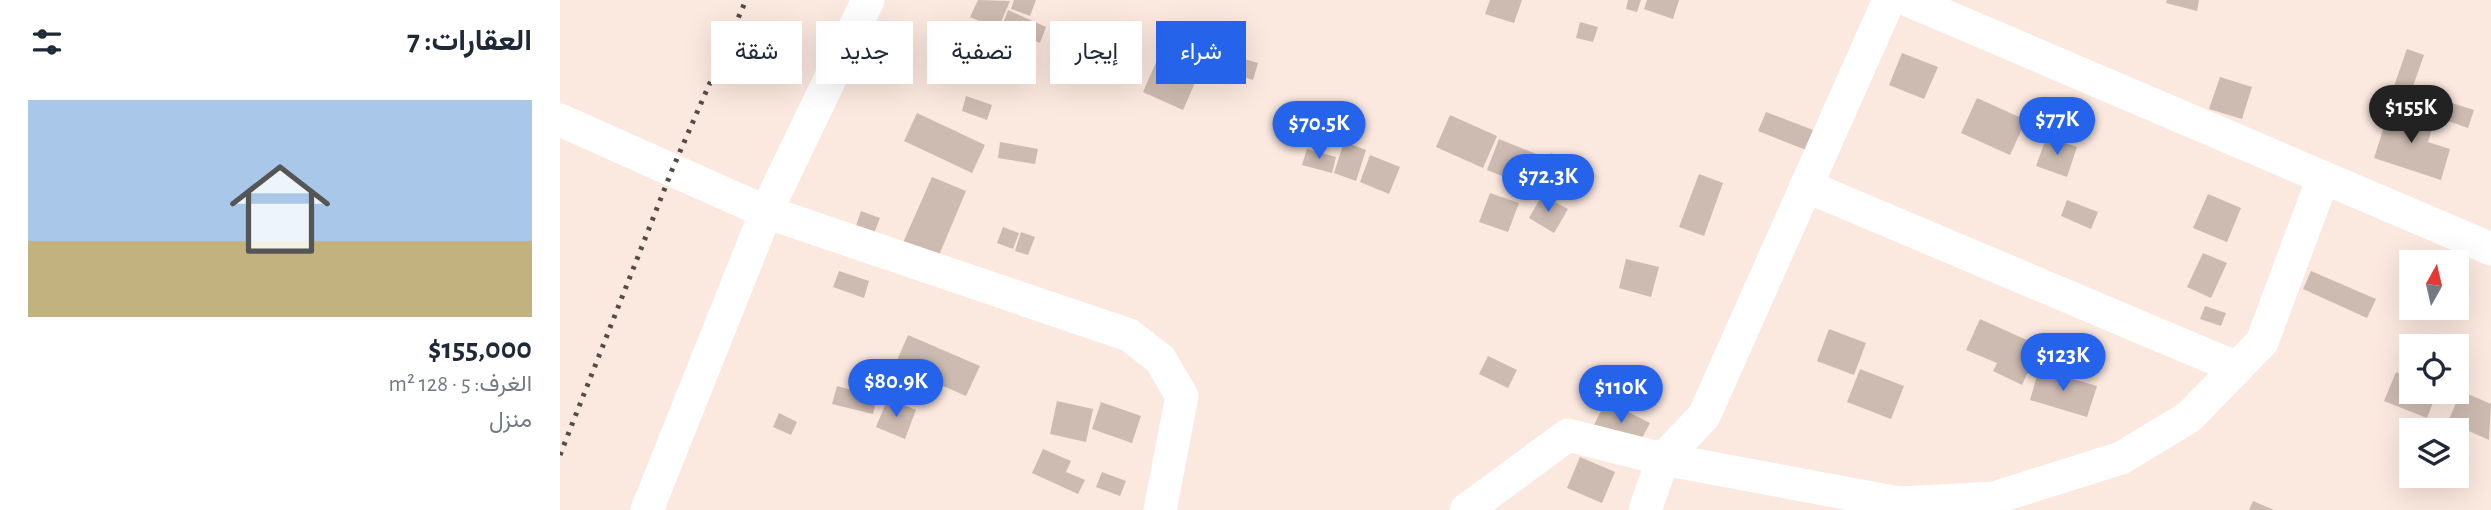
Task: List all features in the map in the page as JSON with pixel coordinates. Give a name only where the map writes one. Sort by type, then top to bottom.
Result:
[{"type":"street","points":[[647,510],[766,212],[867,0]]},
{"type":"street","points":[[1645,510],[1663,460],[1704,416],[1889,0]]},
{"type":"street","points":[[1908,0],[2491,249]]},
{"type":"street","points":[[560,120],[766,212],[1129,335],[1160,359],[1182,396],[1160,510]]},
{"type":"street","points":[[1466,510],[1568,435],[1663,460],[1899,503],[2007,504],[2121,458],[2189,417],[2237,368],[2262,342],[2323,178]]},
{"type":"street","points":[[1807,186],[2237,368]]},
{"type":"building","points":[[978,0],[1010,1],[1001,21],[979,21],[970,17]]},
{"type":"building","points":[[1014,0],[1036,0],[1030,16],[1011,9]]},
{"type":"building","points":[[1490,0],[1522,0],[1514,23],[1485,14]]},
{"type":"building","points":[[1628,0],[1641,0],[1637,12],[1626,9]]},
{"type":"building","points":[[1647,0],[1679,0],[1673,19],[1644,9]]},
{"type":"building","points":[[2167,0],[2199,0],[2197,11],[2166,3]]},
{"type":"building","points":[[1008,10],[1033,21],[1004,21]]},
{"type":"building","points":[[1580,22],[1598,27],[1593,42],[1576,38]]},
{"type":"building","points":[[1036,23],[1046,27],[1040,43],[1036,41]]},
{"type":"building","points":[[2407,49],[2424,55],[2406,106],[2389,100]]},
{"type":"building","points":[[1902,53],[1938,67],[1924,99],[1889,85]]},
{"type":"building","points":[[1246,59],[1258,63],[1253,80],[1246,78]]},
{"type":"building","points":[[1156,62],[1156,84],[1194,84],[1183,110],[1143,92]]},
{"type":"building","points":[[2220,77],[2252,87],[2242,119],[2209,109]]},
{"type":"building","points":[[966,96],[992,105],[987,120],[962,111]]},
{"type":"building","points":[[1977,98],[2026,120],[2010,155],[1961,133]]},
{"type":"building","points":[[2442,100],[2474,110],[2468,128],[2437,117]]},
{"type":"building","points":[[2390,108],[2434,121],[2428,142],[2450,149],[2441,180],[2374,158]]},
{"type":"building","points":[[1766,112],[1813,130],[1806,150],[1758,131]]},
{"type":"building","points":[[917,113],[985,145],[972,173],[904,141]]},
{"type":"building","points":[[1450,115],[1497,136],[1483,168],[1436,147]]},
{"type":"building","points":[[2047,136],[2077,147],[2067,177],[2036,166]]},
{"type":"building","points":[[1499,139],[1546,158],[1534,189],[1487,170]]},
{"type":"building","points":[[1000,142],[1038,149],[1035,164],[998,158]]},
{"type":"building","points":[[1344,142],[1366,150],[1356,181],[1334,173]]},
{"type":"building","points":[[1307,149],[1336,157],[1332,173],[1302,165]]},
{"type":"building","points":[[1551,153],[1591,170],[1581,194],[1541,179]]},
{"type":"building","points":[[1370,155],[1400,167],[1389,194],[1360,182]]},
{"type":"building","points":[[1699,174],[1723,183],[1704,236],[1679,227]]},
{"type":"building","points":[[932,177],[966,191],[937,260],[902,245]]},
{"type":"building","points":[[1490,193],[1519,203],[1508,232],[1479,222]]},
{"type":"building","points":[[2208,194],[2241,208],[2227,242],[2193,228]]},
{"type":"building","points":[[1542,195],[1568,209],[1554,233],[1529,218]]},
{"type":"building","points":[[2067,200],[2098,212],[2091,229],[2061,216]]},
{"type":"building","points":[[861,211],[880,218],[873,236],[855,229]]},
{"type":"building","points":[[1003,227],[1019,233],[1013,249],[997,243]]},
{"type":"building","points":[[1021,232],[1035,237],[1028,255],[1015,251]]},
{"type":"building","points":[[2203,253],[2227,263],[2211,298],[2187,287]]},
{"type":"building","points":[[1626,259],[1659,267],[1651,297],[1619,288]]},
{"type":"building","points":[[839,271],[869,281],[864,298],[833,287]]},
{"type":"building","points":[[2311,271],[2376,299],[2367,318],[2303,289]]},
{"type":"building","points":[[2205,306],[2226,313],[2221,326],[2200,319]]},
{"type":"building","points":[[1980,319],[2040,346],[2022,385],[1993,371],[1997,363],[1966,350]]},
{"type":"building","points":[[1829,329],[1866,343],[1854,375],[1817,361]]},
{"type":"building","points":[[908,335],[980,366],[966,396],[895,365]]},
{"type":"building","points":[[1488,356],[1517,370],[1508,388],[1479,374]]},
{"type":"building","points":[[1860,369],[1904,386],[1891,419],[1847,402]]},
{"type":"building","points":[[2039,369],[2097,386],[2087,417],[2030,400]]},
{"type":"building","points":[[2396,372],[2399,373],[2399,404],[2432,404],[2427,418],[2384,401]]},
{"type":"building","points":[[837,386],[877,397],[873,414],[832,404]]},
{"type":"building","points":[[2469,394],[2491,404],[2489,440],[2469,431],[2469,418],[2450,418],[2456,404],[2469,404]]},
{"type":"building","points":[[888,398],[916,410],[905,439],[876,427]]},
{"type":"building","points":[[1057,401],[1093,409],[1086,442],[1050,434]]},
{"type":"building","points":[[1606,401],[1650,423],[1636,449],[1593,427]]},
{"type":"building","points":[[1101,402],[1141,416],[1132,443],[1092,429]]},
{"type":"building","points":[[779,413],[797,422],[791,435],[773,427]]},
{"type":"building","points":[[1043,449],[1071,461],[1066,472],[1085,480],[1078,494],[1032,473]]},
{"type":"building","points":[[1580,457],[1615,472],[1602,503],[1567,488]]},
{"type":"building","points":[[1102,472],[1126,481],[1120,496],[1096,487]]},
{"type":"building","points":[[2253,501],[2274,510],[2249,510]]},
{"type":"railway","points":[[560,455],[672,170],[746,0]]}]
